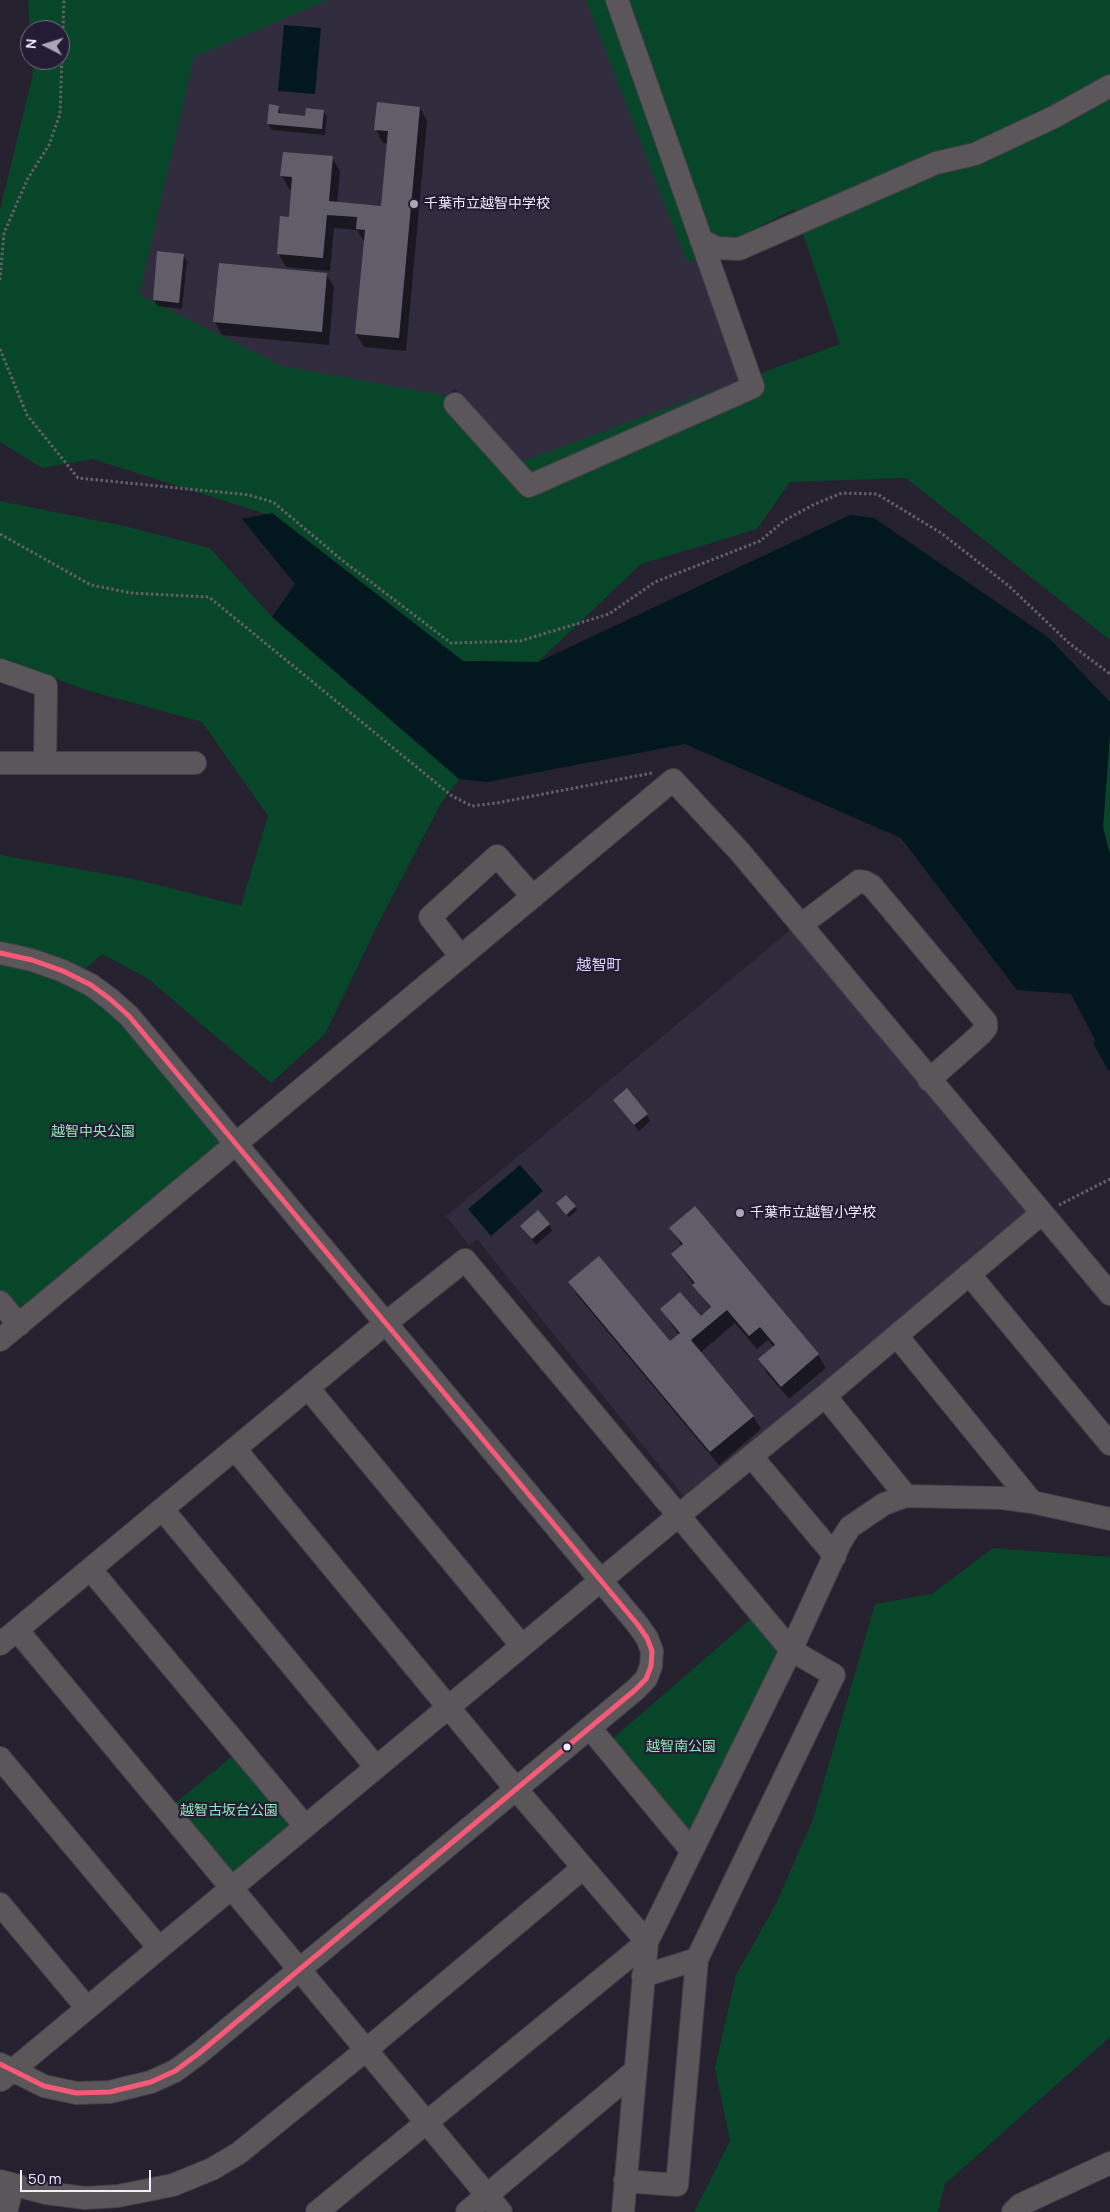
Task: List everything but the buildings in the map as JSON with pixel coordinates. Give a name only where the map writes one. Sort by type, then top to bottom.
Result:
[{"type":"street","points":[[456,404],[529,486],[753,388],[617,0]]},
{"type":"street","points":[[701,240],[717,248],[739,249],[936,163],[975,154],[1054,117],[1110,86]]},
{"type":"street","points":[[0,670],[46,686],[45,763]]},
{"type":"street","points":[[0,764],[195,763]]},
{"type":"street","points":[[0,1340],[674,780],[740,852],[1110,1294]]},
{"type":"street","points":[[461,957],[430,917],[497,856],[534,896]]},
{"type":"street","points":[[801,925],[859,881],[865,882],[872,886],[986,1022],[986,1028],[981,1034],[929,1080]]},
{"type":"street","points":[[0,953],[32,960],[91,985],[129,1016],[647,1638],[652,1651],[651,1666],[646,1679],[635,1690],[300,1970],[175,2071],[151,2082],[110,2092],[76,2093],[44,2086],[4,2072]]},
{"type":"street","points":[[4,2072],[87,2008],[678,1516],[752,1457],[1042,1213]]},
{"type":"street","points":[[0,1644],[386,1323],[465,1260],[791,1650],[834,1675],[697,1959],[677,2185],[625,2181]]},
{"type":"street","points":[[969,1274],[1110,1444]]},
{"type":"street","points":[[0,1302],[19,1325]]},
{"type":"street","points":[[897,1336],[1032,1502]]},
{"type":"street","points":[[308,1388],[522,1646]]},
{"type":"street","points":[[825,1396],[906,1496]]},
{"type":"street","points":[[235,1449],[516,1789],[647,1942]]},
{"type":"street","points":[[752,1457],[834,1556]]},
{"type":"street","points":[[622,2212],[647,1942],[791,1650],[840,1541],[850,1527],[884,1504],[906,1496],[1002,1498],[1032,1502],[1110,1519]]},
{"type":"street","points":[[162,1510],[376,1767]]},
{"type":"street","points":[[91,1570],[305,1826]]},
{"type":"street","points":[[17,1630],[494,2204]]},
{"type":"street","points":[[590,1728],[691,1850]]},
{"type":"street","points":[[0,1758],[159,1948]]},
{"type":"street","points":[[6,2212],[6,2183],[85,2205],[173,2185],[212,2169],[239,2154],[583,1868]]},
{"type":"street","points":[[0,1904],[87,2008]]},
{"type":"street","points":[[317,2212],[647,1942]]},
{"type":"street","points":[[643,1976],[697,1959]]},
{"type":"street","points":[[466,2212],[494,2204],[635,2070]]},
{"type":"street","points":[[1013,2212],[1020,2205],[1110,2163]]},
{"type":"path","points":[[0,280],[4,233],[28,178],[50,146],[60,114],[64,0]]},
{"type":"path","points":[[0,349],[27,415],[78,478],[249,495],[273,502],[342,560],[451,643],[520,640],[609,614],[655,582],[760,541],[785,520],[815,504],[842,493],[877,494],[941,533],[1002,580],[1070,644],[1110,674]]},
{"type":"path","points":[[0,534],[91,585],[131,593],[209,597],[452,796],[472,806],[497,803],[651,772],[674,780]]},
{"type":"path","points":[[1042,1213],[1110,1179]]},
{"type":"shaded area","name":"千葉市立越智中学校","points":[[261,0],[602,0],[633,100],[741,374],[738,381],[530,472],[455,388],[388,449],[130,307],[198,17]]},
{"type":"shaded area","name":"千葉市立越智小学校","points":[[794,927],[1029,1210],[686,1499],[477,1239],[469,1245],[446,1216]]},
{"type":"green space","points":[[28,0],[327,0],[194,57],[139,295],[282,366],[465,399],[518,463],[840,344],[795,209],[687,262],[586,0],[1110,0],[1110,640],[906,478],[790,482],[757,529],[641,564],[538,662],[463,661],[278,518],[93,459],[42,468],[0,442],[0,210],[33,70],[70,70],[70,20],[29,20]]},
{"type":"green space","name":"越智中央公園","points":[[0,501],[124,526],[210,548],[272,617],[459,779],[440,805],[376,928],[325,1034],[271,1083],[147,978],[102,954],[66,986],[83,994],[125,1024],[226,1145],[16,1315],[0,1295],[0,855],[134,879],[241,906],[268,816],[202,722],[83,689],[0,658]]},
{"type":"green space","points":[[1110,733],[1110,855],[1103,827]]},
{"type":"green space","points":[[993,1548],[1110,1557],[1110,2037],[945,2184],[938,2212],[694,2212],[730,2141],[715,2068],[736,1975],[777,1902],[813,1819],[875,1604],[932,1594]]},
{"type":"green space","name":"越智南公園","points":[[753,1617],[778,1648],[780,1658],[696,1831],[685,1830],[610,1741]]},
{"type":"green space","name":"越智古坂台公園","points":[[235,1754],[295,1829],[235,1880],[173,1805]]},
{"type":"water","points":[[284,25],[321,28],[315,94],[278,91]]},
{"type":"water","points":[[272,513],[463,661],[538,662],[850,515],[874,518],[1049,638],[1110,702],[1110,733],[1103,827],[1110,855],[1110,1068],[1071,994],[1017,990],[901,838],[685,744],[487,782],[459,779],[272,617],[295,584],[242,519]]},
{"type":"water","points":[[520,1165],[543,1191],[491,1236],[468,1209]]},
{"type":"waterway","points":[[1110,1035],[1096,1043],[1110,1068]]},
{"type":"transit line","points":[[0,953],[32,960],[63,971],[91,985],[129,1016],[638,1625],[647,1638],[652,1651],[651,1666],[646,1679],[635,1690],[198,2054],[175,2071],[151,2082],[110,2092],[76,2093],[44,2086],[0,2064]]},
{"type":"place","name":"千葉市立越智中学校","points":[[414,204]]},
{"type":"place","name":"千葉市立越智小学校","points":[[740,1213]]},
{"type":"district","name":"越智町","points":[[599,966]]}]
